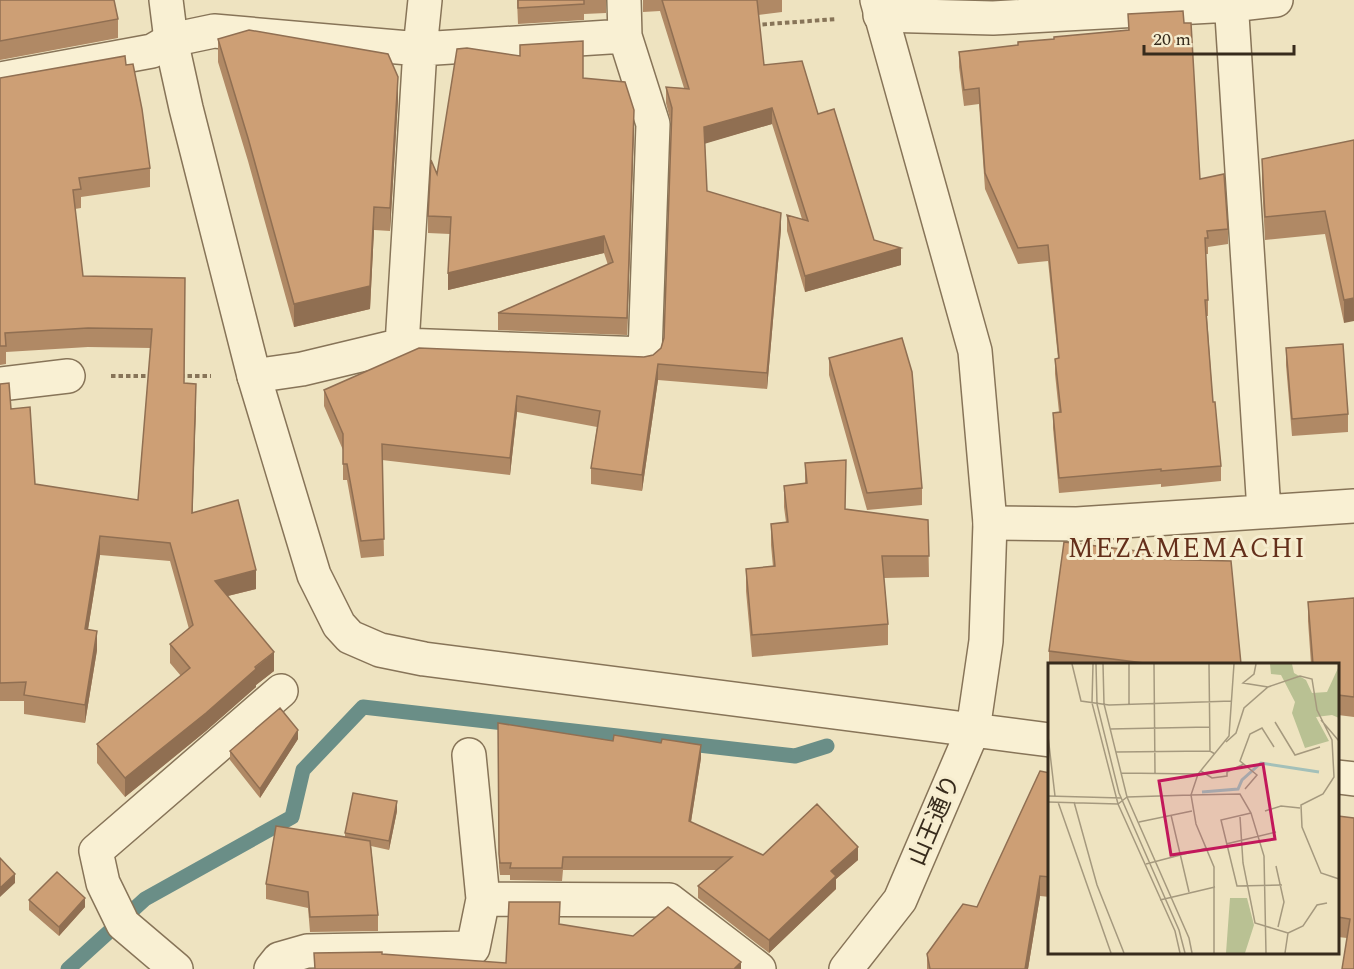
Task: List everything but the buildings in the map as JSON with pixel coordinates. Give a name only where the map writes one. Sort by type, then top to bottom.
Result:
[{"type":"street","points":[[166,0],[171,40],[186,108],[254,376],[314,575],[339,625],[350,637],[380,650],[424,659],[1048,740]]},
{"type":"street","points":[[402,345],[425,0]]},
{"type":"street","points":[[254,376],[302,369],[402,345],[645,354],[653,124],[625,36],[624,0]]},
{"type":"street","points":[[879,8],[993,18],[1276,0]]},
{"type":"street","points":[[1231,3],[1264,512]]},
{"type":"street","name":"山王通り","points":[[846,969],[900,900],[973,730],[986,641],[990,523],[975,351],[879,8]]},
{"type":"street","points":[[0,79],[152,51],[171,40],[214,31],[420,49],[625,36]]},
{"type":"street","points":[[0,384],[68,376]]},
{"type":"street","points":[[990,523],[1077,524],[1354,506]]},
{"type":"street","points":[[176,969],[123,924],[102,883],[96,851],[281,691]]},
{"type":"street","points":[[271,969],[279,959],[307,951],[473,948],[483,899],[469,756]]},
{"type":"street","points":[[1339,777],[1354,779]]},
{"type":"street","points":[[483,899],[669,900],[759,969]]},
{"type":"path","points":[[753,26],[879,8]]},
{"type":"path","points":[[68,376],[161,376]]},
{"type":"path","points":[[172,376],[254,376]]},
{"type":"waterway","points":[[68,969],[145,899],[292,817],[303,770],[363,707],[795,756],[827,746]]},
{"type":"district","name":"MEZAMEMACHI","points":[[1187,548]]}]
